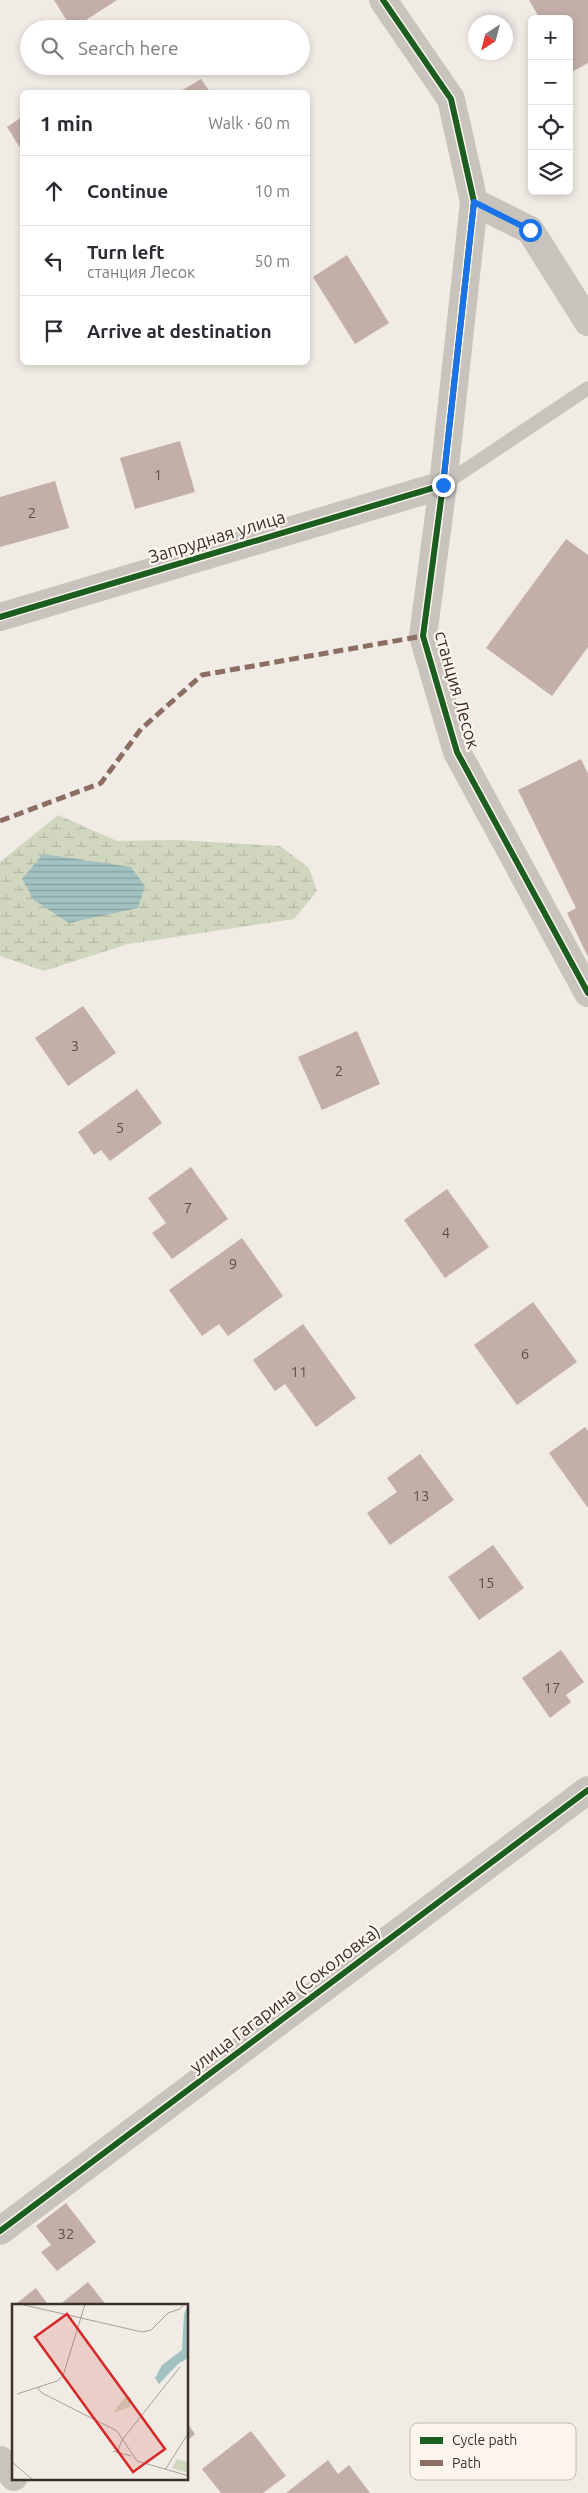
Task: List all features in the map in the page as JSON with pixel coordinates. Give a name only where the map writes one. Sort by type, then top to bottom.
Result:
[{"type":"street","name":"станция Лесок","points":[[383,0],[451,99],[474,202],[443,485],[423,636],[457,752],[588,993]]},
{"type":"street","points":[[474,202],[530,230],[588,322]]},
{"type":"street","name":"Запрудная улица","points":[[0,617],[443,485]]},
{"type":"street","name":"улица Гагарина (Соколовка)","points":[[0,2231],[588,1790]]},
{"type":"street","points":[[0,2460],[12,2474]]},
{"type":"street","points":[[16,2480],[26,2493]]},
{"type":"lane","points":[[443,485],[588,388]]},
{"type":"green space","points":[[58,815],[117,841],[177,840],[280,846],[309,868],[317,891],[294,919],[128,944],[44,971],[0,956],[0,862]]},
{"type":"water","points":[[43,854],[131,867],[145,886],[138,908],[69,923],[34,900],[22,879]]},
{"type":"building","points":[[54,0],[117,0],[86,20],[66,20]]},
{"type":"building","points":[[529,0],[588,0],[588,63],[573,71],[573,15],[538,15]]},
{"type":"building","points":[[201,79],[209,90],[182,90]]},
{"type":"building","points":[[20,118],[20,148],[7,127]]},
{"type":"building","points":[[347,255],[389,323],[355,344],[313,277]]},
{"type":"building","points":[[180,441],[195,492],[135,509],[120,458]]},
{"type":"building","points":[[55,481],[69,528],[0,547],[0,497]]},
{"type":"building","points":[[566,539],[588,555],[588,647],[552,696],[486,648]]},
{"type":"building","points":[[581,759],[588,774],[588,957],[567,913],[576,908],[518,790]]},
{"type":"building","points":[[83,1006],[116,1053],[68,1086],[35,1038]]},
{"type":"building","points":[[357,1031],[380,1084],[322,1110],[298,1057]]},
{"type":"building","points":[[137,1089],[162,1123],[110,1161],[101,1150],[94,1155],[78,1132]]},
{"type":"building","points":[[191,1167],[228,1219],[172,1259],[152,1233],[166,1223],[148,1198]]},
{"type":"building","points":[[447,1189],[489,1247],[445,1278],[404,1220]]},
{"type":"building","points":[[242,1238],[283,1296],[228,1336],[219,1324],[202,1336],[169,1290]]},
{"type":"building","points":[[533,1302],[577,1362],[517,1405],[474,1345]]},
{"type":"building","points":[[303,1324],[356,1398],[316,1427],[285,1384],[275,1391],[253,1360]]},
{"type":"building","points":[[585,1427],[588,1431],[588,1508],[549,1453]]},
{"type":"building","points":[[420,1454],[454,1500],[390,1545],[367,1513],[397,1492],[387,1478]]},
{"type":"building","points":[[493,1545],[524,1588],[479,1620],[448,1577]]},
{"type":"building","points":[[561,1650],[584,1682],[566,1695],[571,1702],[550,1718],[522,1678]]},
{"type":"building","points":[[66,2203],[96,2242],[57,2271],[41,2252],[51,2245],[36,2226]]},
{"type":"building","points":[[88,2282],[105,2304],[60,2304]]},
{"type":"building","points":[[36,2288],[48,2304],[16,2304]]},
{"type":"building","points":[[189,2425],[195,2434],[189,2439]]},
{"type":"building","points":[[251,2431],[286,2476],[263,2493],[221,2493],[202,2469]]},
{"type":"building","points":[[328,2460],[338,2474],[349,2465],[370,2493],[286,2493]]},
{"type":"marked path","points":[[0,821],[101,783],[141,729],[202,675],[423,636]]},
{"type":"cycle path","points":[[383,0],[451,99],[474,202],[443,485],[423,636],[457,752],[588,993]]},
{"type":"cycle path","points":[[0,617],[443,485]]},
{"type":"cycle path","points":[[0,2231],[588,1790]]},
{"type":"route","points":[[443,485],[474,202],[530,230]]}]
